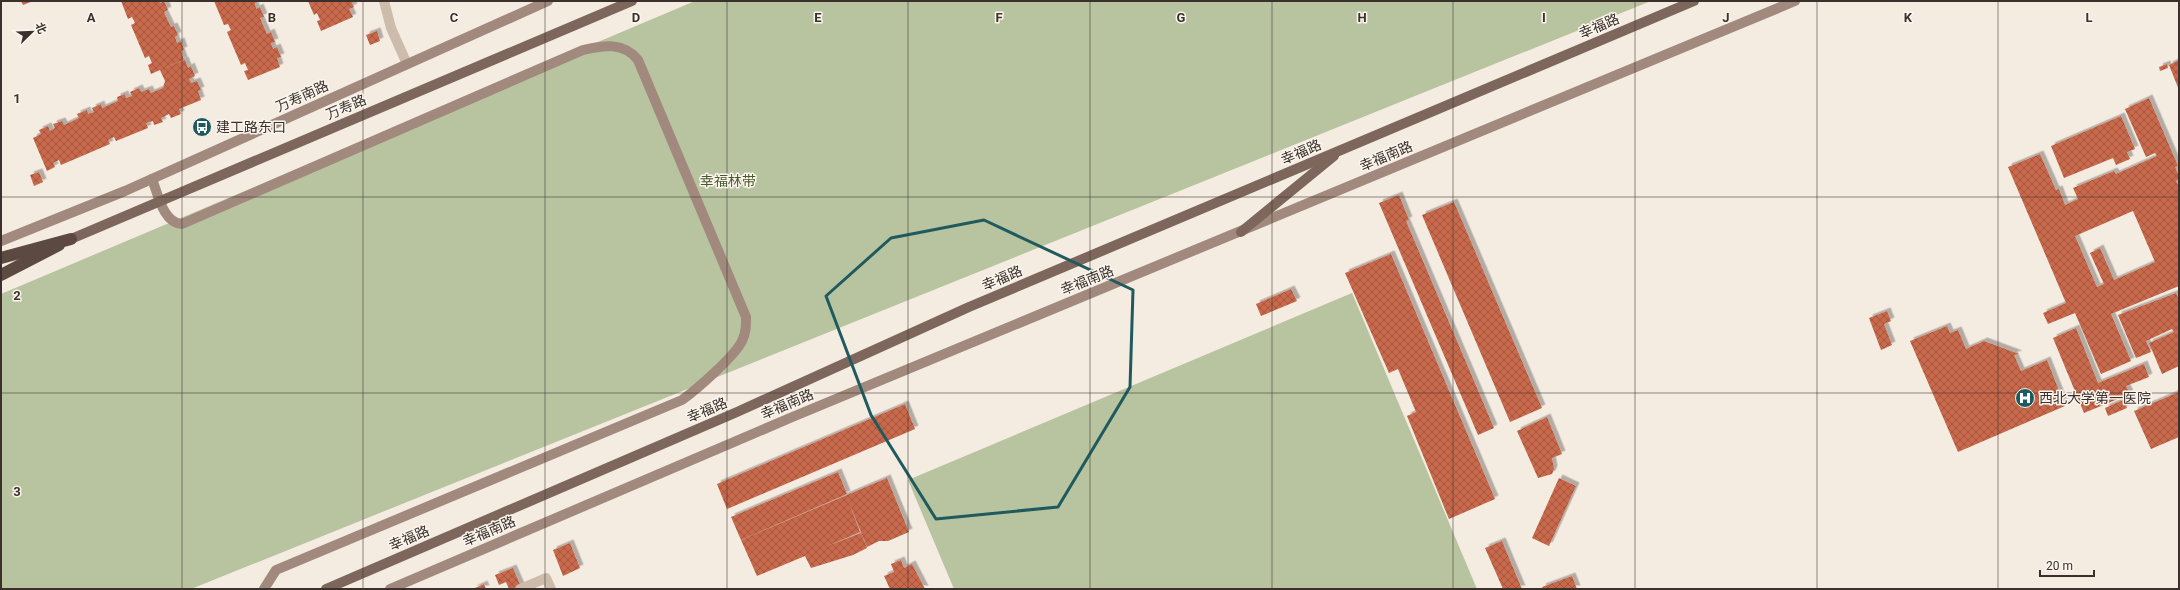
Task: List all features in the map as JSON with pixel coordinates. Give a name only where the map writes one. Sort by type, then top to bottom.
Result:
[{"type":"highway","points":[[1,258],[71,239]]},
{"type":"highway","points":[[1,275],[71,239]]},
{"type":"main road","name":"万寿南路","points":[[1,241],[152,179],[548,1]]},
{"type":"main road","name":"万寿路","points":[[71,239],[632,1]]},
{"type":"main road","name":"幸福路","points":[[326,589],[737,412],[969,307],[1694,1]]},
{"type":"main road","name":"幸福南路","points":[[390,589],[790,418],[1795,1]]},
{"type":"main road","points":[[152,179],[169,219],[176,224],[182,224],[583,50],[602,45],[619,47],[631,51],[638,60],[746,317],[746,330],[741,343],[699,388],[682,400],[276,570],[264,589]]},
{"type":"main road","points":[[1240,232],[1343,149]]},
{"type":"street","points":[[384,1],[391,28],[407,64]]},
{"type":"street","points":[[520,589],[546,578],[551,589]]},
{"type":"highlighted area","points":[[984,220],[1133,290],[1130,387],[1058,507],[936,519],[871,415],[826,296],[891,238]]},
{"type":"green space","name":"幸福林带","points":[[695,1],[1651,1],[191,589],[1,589],[1,294]]},
{"type":"green space","points":[[1352,293],[1477,589],[954,589],[908,480]]},
{"type":"building","points":[[21,1],[33,1],[23,5]]},
{"type":"building","points":[[121,1],[159,1],[160,3],[164,1],[168,10],[164,12],[171,27],[174,26],[178,35],[175,37],[177,43],[181,41],[184,50],[181,51],[184,60],[161,69],[185,60],[188,68],[191,66],[195,76],[189,79],[191,83],[197,81],[201,90],[198,91],[201,100],[179,109],[181,114],[171,118],[169,114],[161,118],[163,122],[154,125],[153,121],[146,123],[148,128],[116,141],[114,137],[108,140],[110,144],[61,165],[59,160],[53,163],[55,167],[47,171],[33,138],[41,134],[39,130],[48,126],[50,131],[55,128],[53,124],[62,121],[64,125],[79,118],[77,114],[87,110],[88,114],[94,112],[92,108],[101,104],[102,108],[118,101],[117,97],[125,94],[126,98],[132,96],[130,92],[139,88],[141,92],[149,89],[151,93],[163,88],[165,81],[160,70],[151,74],[148,65],[152,63],[149,56],[145,58],[131,25],[135,23],[132,17],[128,19]]},
{"type":"building","points":[[214,1],[260,1],[255,3],[256,9],[260,7],[264,17],[260,18],[267,34],[271,32],[275,42],[271,43],[273,49],[277,47],[281,57],[277,58],[280,67],[248,80],[244,71],[248,70],[245,63],[241,65],[227,32],[231,30],[228,24],[224,25]]},
{"type":"building","points":[[308,1],[351,1],[354,7],[349,9],[353,17],[321,31],[317,21],[320,20],[317,13],[314,15]]},
{"type":"building","points":[[377,31],[380,41],[370,45],[366,35]]},
{"type":"building","points":[[2179,60],[2179,90],[2169,65]]},
{"type":"building","points":[[2167,64],[2168,68],[2160,71],[2159,67]]},
{"type":"building","points":[[2149,98],[2178,166],[2175,167],[2179,176],[2179,179],[2176,181],[2179,187],[2179,286],[2111,314],[2131,361],[2101,374],[2075,313],[2048,324],[2043,313],[2066,303],[2008,167],[2040,154],[2056,190],[2059,189],[2065,205],[2078,199],[2073,188],[2114,171],[2116,174],[2157,156],[2155,153],[2146,157],[2125,109]],"holes":[[[2133,211],[2155,262],[2114,280],[2100,248],[2090,253],[2104,284],[2097,287],[2075,236]]]},
{"type":"building","points":[[2121,116],[2135,149],[2127,152],[2130,159],[2116,165],[2113,158],[2064,178],[2051,146]]},
{"type":"building","points":[[39,172],[43,182],[34,186],[30,175]]},
{"type":"building","points":[[1399,195],[1409,220],[1406,221],[1494,428],[1478,435],[1379,203]]},
{"type":"building","points":[[1454,202],[1542,408],[1510,422],[1422,215]]},
{"type":"building","points":[[1391,254],[1495,499],[1449,519],[1407,416],[1416,412],[1398,369],[1389,373],[1345,273]]},
{"type":"building","points":[[1291,289],[1297,301],[1261,316],[1256,304]]},
{"type":"building","points":[[2176,293],[2179,300],[2179,366],[2162,374],[2149,343],[2174,332],[2172,329],[2146,341],[2151,352],[2136,358],[2118,315]]},
{"type":"building","points":[[1887,311],[1891,321],[1884,324],[1892,345],[1881,350],[1869,318]]},
{"type":"building","points":[[1947,326],[1950,333],[1958,330],[1966,349],[1984,341],[2019,354],[2014,355],[2021,371],[2047,360],[2065,406],[1958,452],[1910,341]]},
{"type":"building","points":[[2076,328],[2098,383],[2144,364],[2149,377],[2126,386],[2130,394],[2084,413],[2053,338]]},
{"type":"building","points":[[2179,392],[2179,437],[2151,449],[2134,411]]},
{"type":"building","points":[[2123,400],[2127,408],[2108,416],[2105,408]]},
{"type":"building","points":[[905,404],[915,429],[727,509],[717,484]]},
{"type":"building","points":[[1547,417],[1562,454],[1552,458],[1554,469],[1552,474],[1538,478],[1517,431]]},
{"type":"building","points":[[838,472],[847,494],[741,540],[731,517]]},
{"type":"building","points":[[887,478],[909,532],[888,541],[879,541],[867,547],[848,500],[860,532],[825,547],[861,533],[867,548],[853,555],[811,568],[805,556],[757,576],[741,540]]},
{"type":"building","points":[[1559,478],[1576,486],[1549,546],[1532,538]]},
{"type":"building","points":[[1502,541],[1522,589],[1503,589],[1485,548]]},
{"type":"building","points":[[570,543],[580,568],[563,576],[553,550]]},
{"type":"building","points":[[901,560],[904,568],[912,564],[925,589],[890,589],[884,576],[894,572],[891,564]]},
{"type":"building","points":[[513,568],[522,589],[509,589],[506,582],[499,585],[495,575]]},
{"type":"building","points":[[1572,576],[1577,589],[1543,589],[1542,587]]},
{"type":"building","points":[[484,584],[486,589],[473,589]]},
{"type":"place","name":"建工路东口","points":[[202,127]]},
{"type":"place","name":"西北大学第一医院","points":[[2025,398]]}]
